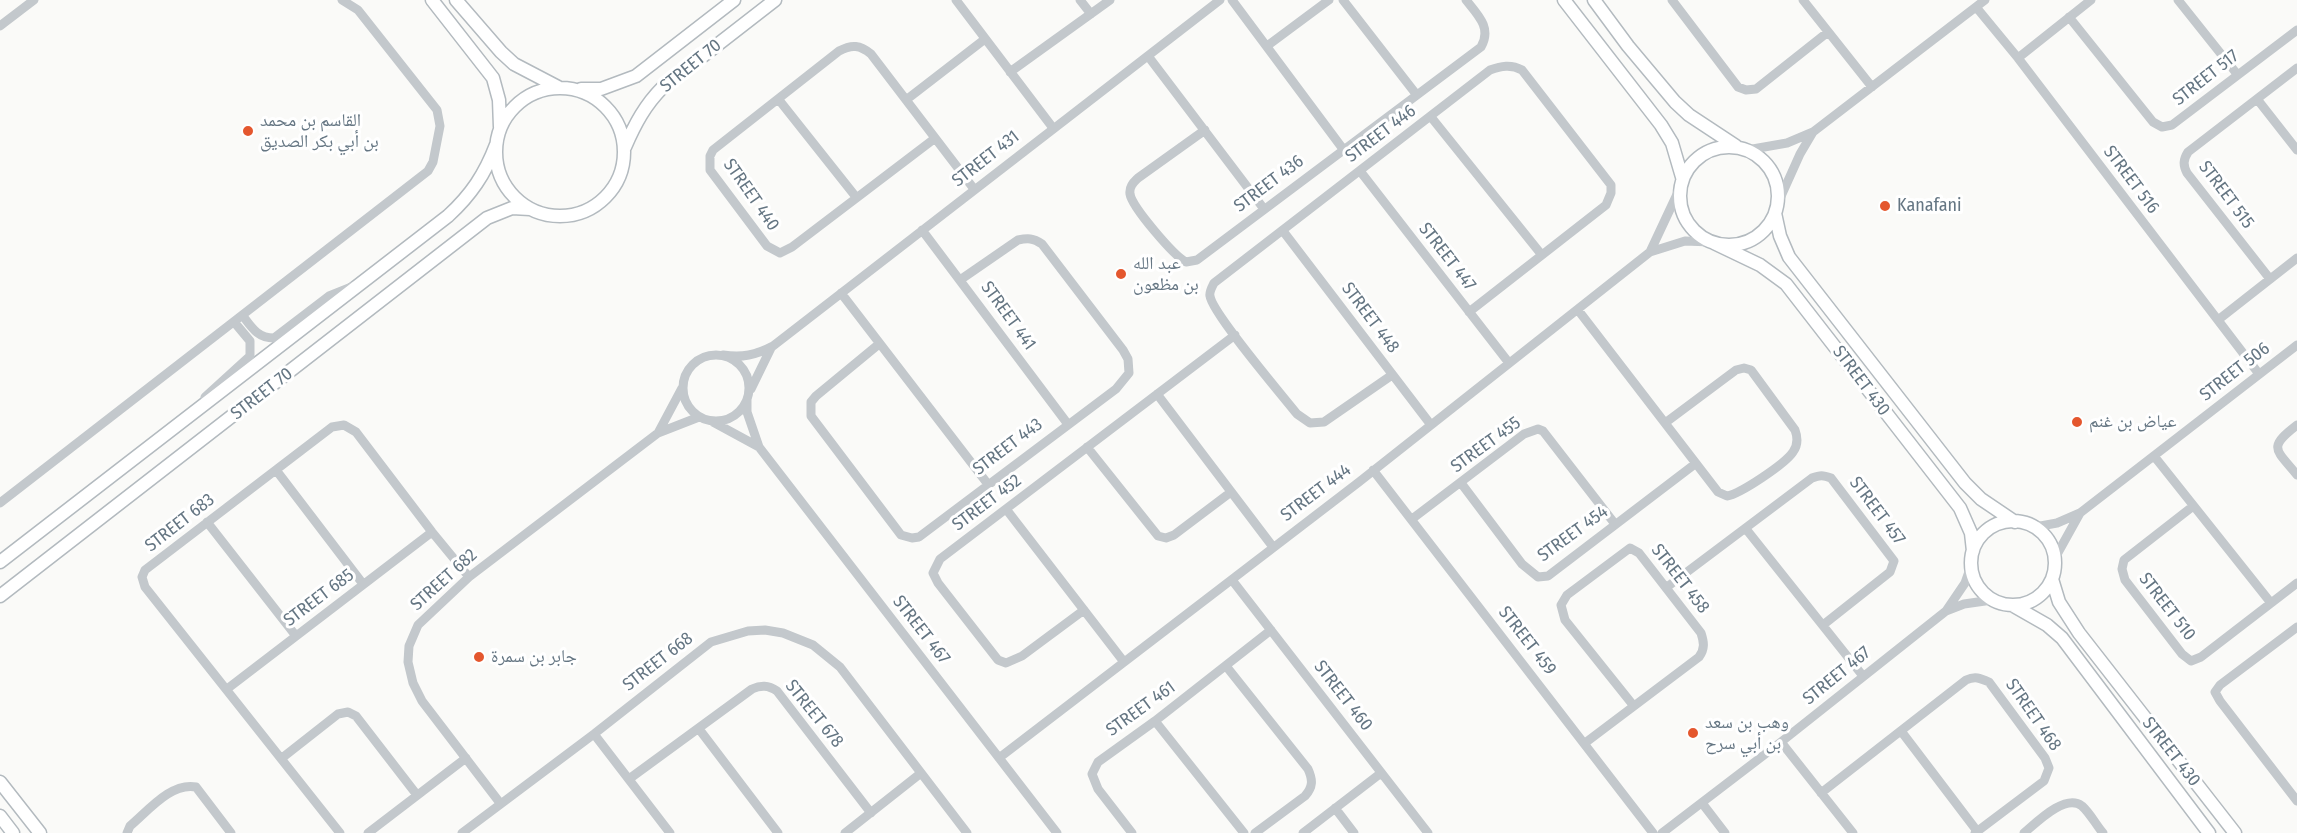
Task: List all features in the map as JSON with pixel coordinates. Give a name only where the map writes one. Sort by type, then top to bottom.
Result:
[{"type":"main road","points":[[432,0],[493,78],[499,100],[500,129]]},
{"type":"main road","points":[[456,0],[507,58],[531,74],[558,87],[593,96],[609,109],[620,127],[624,147],[623,166],[616,185],[595,206],[568,216],[548,215],[530,209],[517,200],[507,189],[498,168],[496,145],[500,129],[509,112],[523,99],[540,91],[558,87]]},
{"type":"main road","name":"STREET 70","points":[[573,89],[601,89],[636,76],[734,0]]},
{"type":"main road","name":"STREET 70","points":[[624,147],[648,102],[663,87],[775,0]]},
{"type":"main road","points":[[1564,0],[1661,125],[1672,143],[1681,183],[1679,199],[1686,221],[1701,237],[1713,243],[1730,245],[1747,242],[1767,227],[1776,208],[1776,181],[1772,171],[1757,154],[1742,148],[1689,115],[1675,102],[1594,0]]},
{"type":"main road","name":"STREET 70","points":[[0,562],[362,283],[464,201],[477,184],[496,145]]},
{"type":"main road","points":[[1681,183],[1693,161],[1709,150],[1728,146],[1742,148]]},
{"type":"main road","name":"STREET 430","points":[[1776,208],[1784,246],[1800,271],[1965,483],[1981,498],[2015,522]]},
{"type":"main road","name":"STREET 70","points":[[0,596],[487,218],[503,210],[530,209]]},
{"type":"main road","name":"STREET 430","points":[[1713,243],[1760,266],[1786,284],[1960,508],[1971,533],[1973,551]]},
{"type":"main road","points":[[2015,522],[2034,527],[2044,535],[2051,546],[2055,558],[2052,579],[2040,595],[2022,604],[2012,605],[1992,600],[1978,585],[1971,566],[1973,551],[1985,532],[2004,523],[2015,522]]},
{"type":"main road","name":"STREET 430","points":[[2052,579],[2059,602],[2079,633],[2235,833]]},
{"type":"main road","name":"STREET 430","points":[[2012,605],[2047,625],[2061,638],[2209,833]]},
{"type":"main road","points":[[0,782],[40,833]]},
{"type":"main road","points":[[0,816],[13,833]]},
{"type":"street","points":[[0,26],[34,0]]},
{"type":"street","points":[[0,503],[424,176],[433,162],[440,126],[434,106],[358,10],[342,0]]},
{"type":"street","points":[[355,0],[358,10]]},
{"type":"street","points":[[956,0],[1053,128]]},
{"type":"street","points":[[1080,0],[1091,14]]},
{"type":"street","points":[[1010,72],[1110,0]]},
{"type":"street","name":"STREET 431","points":[[723,356],[745,357],[773,346],[1220,0]]},
{"type":"street","points":[[1232,0],[1343,149]]},
{"type":"street","points":[[1267,46],[1329,0]]},
{"type":"street","points":[[1343,0],[1416,94]]},
{"type":"street","name":"STREET 436","points":[[1205,130],[1131,185],[1130,193],[1137,208],[1177,256],[1186,262],[1197,260],[1480,47],[1484,41],[1484,26],[1466,0]]},
{"type":"street","points":[[1672,0],[1738,87],[1746,90],[1756,89],[1828,32]]},
{"type":"street","points":[[1803,0],[1872,87]]},
{"type":"street","points":[[1742,148],[1787,143],[1813,132],[1985,0]]},
{"type":"street","points":[[2018,58],[2091,0]]},
{"type":"street","points":[[2178,0],[2237,74]]},
{"type":"street","name":"STREET 516","points":[[1976,7],[2018,58],[2259,374]]},
{"type":"street","name":"STREET 517","points":[[2069,17],[2153,122],[2162,127],[2172,125],[2297,30]]},
{"type":"street","points":[[906,100],[985,39]]},
{"type":"street","name":"STREET 440","points":[[934,139],[780,253],[767,246],[710,170],[709,161],[713,150],[839,51],[847,46],[855,45],[871,54],[974,189]]},
{"type":"street","points":[[1148,56],[1264,209]]},
{"type":"street","name":"STREET 446","points":[[1392,375],[1324,422],[1310,423],[1297,414],[1213,305],[1210,295],[1214,283],[1490,70],[1500,66],[1510,66],[1522,70],[1611,184],[1611,193],[1606,205],[1469,312]]},
{"type":"street","name":"STREET 515","points":[[2270,279],[2187,173],[2184,165],[2188,152],[2297,68]]},
{"type":"street","points":[[2257,99],[2297,150]]},
{"type":"street","points":[[779,100],[856,197]]},
{"type":"street","points":[[1431,117],[1541,254]]},
{"type":"street","points":[[1776,208],[1800,154],[1813,132]]},
{"type":"street","name":"STREET 447","points":[[1360,171],[1509,363]]},
{"type":"street","name":"STREET 444","points":[[1650,252],[1681,183]]},
{"type":"street","name":"STREET 441","points":[[922,230],[1067,423]]},
{"type":"street","name":"STREET 448","points":[[1283,231],[1431,424]]},
{"type":"street","name":"STREET 443","points":[[879,344],[816,396],[810,408],[811,416],[901,535],[919,537],[987,483],[1122,383],[1129,373],[1128,359],[1123,350],[1042,244],[1036,240],[1029,238],[1018,240],[960,280]]},
{"type":"street","name":"STREET 444","points":[[999,758],[1232,580],[1650,252],[1685,241],[1713,243]]},
{"type":"street","points":[[2218,320],[2297,258]]},
{"type":"street","points":[[243,316],[257,334],[265,338],[274,338],[329,296],[362,283]]},
{"type":"street","points":[[841,293],[987,483]]},
{"type":"street","points":[[1578,310],[1718,492],[1727,496],[1743,491],[1790,456],[1797,445],[1796,430],[1751,370],[1744,368],[1736,370],[1665,423]]},
{"type":"street","points":[[172,429],[248,359],[250,341],[235,323]]},
{"type":"street","name":"STREET 452","points":[[1084,610],[1022,656],[1006,663],[998,660],[938,583],[933,573],[940,559],[1235,334]]},
{"type":"street","name":"STREET 506","points":[[2034,527],[2057,523],[2080,513],[2297,345]]},
{"type":"street","name":"STREET 431","points":[[748,397],[756,376],[773,346]]},
{"type":"street","points":[[711,355],[723,356],[735,361],[744,370],[749,382],[748,397],[737,414],[712,422],[699,417],[686,405],[682,388],[684,376],[690,366],[700,359],[711,355]]},
{"type":"street","name":"STREET 682","points":[[658,433],[682,388]]},
{"type":"street","points":[[1157,394],[1273,547]]},
{"type":"street","name":"STREET 467","points":[[748,397],[747,412],[759,447],[1057,833]]},
{"type":"street","name":"STREET 682","points":[[500,803],[422,700],[412,683],[408,662],[409,646],[418,625],[469,577],[658,433],[699,417]]},
{"type":"street","name":"STREET 467","points":[[712,422],[759,447]]},
{"type":"street","name":"STREET 683","points":[[340,833],[145,587],[142,577],[145,570],[332,427],[344,425],[356,432],[469,577]]},
{"type":"street","points":[[2297,425],[2279,439],[2277,444],[2278,452],[2297,475]]},
{"type":"street","name":"STREET 455","points":[[1412,519],[1524,434],[1538,429],[1543,431],[1615,524]]},
{"type":"street","points":[[1086,447],[1158,536],[1166,538],[1174,536],[1231,492]]},
{"type":"street","points":[[2154,456],[2192,507],[2271,603]]},
{"type":"street","name":"STREET 454","points":[[1461,483],[1522,564],[1538,576],[1548,576],[1695,464]]},
{"type":"street","points":[[276,470],[363,584]]},
{"type":"street","name":"STREET 459","points":[[1373,470],[1653,833]]},
{"type":"street","name":"STREET 457","points":[[1667,587],[1812,478],[1820,475],[1831,478],[1894,561],[1890,572],[1823,625]]},
{"type":"street","name":"STREET 510","points":[[2192,507],[2124,560],[2122,569],[2124,580],[2182,654],[2191,661],[2201,657],[2297,583]]},
{"type":"street","points":[[1006,509],[1124,663]]},
{"type":"street","name":"STREET 506","points":[[2055,558],[2080,513]]},
{"type":"street","points":[[207,522],[296,636]]},
{"type":"street","points":[[1746,529],[1863,676]]},
{"type":"street","name":"STREET 685","points":[[227,689],[432,532]]},
{"type":"street","name":"STREET 458","points":[[1585,743],[1703,652],[1704,640],[1701,633],[1639,553],[1630,548],[1567,595],[1561,605],[1565,620],[1633,705]]},
{"type":"street","name":"STREET 467","points":[[1946,611],[1965,583],[1971,566]]},
{"type":"street","name":"STREET 460","points":[[1232,580],[1428,833]]},
{"type":"street","name":"STREET 467","points":[[1662,833],[1946,611],[1964,604],[1992,600]]},
{"type":"street","name":"STREET 668","points":[[462,833],[594,734],[693,654],[711,642],[748,631],[765,630],[801,639],[833,660],[852,681],[967,833]]},
{"type":"street","name":"STREET 461","points":[[1132,833],[1098,789],[1092,774],[1098,762],[1155,721],[1271,630]]},
{"type":"street","points":[[2295,631],[2220,685],[2215,692],[2297,801]]},
{"type":"street","points":[[1226,666],[1308,769],[1312,783],[1305,796],[1255,833]]},
{"type":"street","name":"STREET 468","points":[[1821,793],[1966,680],[1980,678],[1989,682],[2045,758],[2049,768],[2044,781],[1976,832]]},
{"type":"street","name":"STREET 678","points":[[629,779],[752,689],[758,686],[770,686],[777,691],[871,813]]},
{"type":"street","points":[[282,758],[338,714],[348,712],[356,716],[417,795]]},
{"type":"street","points":[[1155,721],[1244,833]]},
{"type":"street","points":[[699,729],[778,833]]},
{"type":"street","points":[[1900,730],[1976,832]]},
{"type":"street","points":[[594,734],[670,833]]},
{"type":"street","points":[[1781,742],[1853,833]]},
{"type":"street","points":[[368,833],[466,758]]},
{"type":"street","points":[[845,833],[921,773]]},
{"type":"street","points":[[1303,833],[1381,773]]},
{"type":"street","points":[[126,833],[130,826],[172,791],[184,786],[196,787],[231,833]]},
{"type":"street","points":[[2024,833],[2060,805],[2073,802],[2081,806],[2103,833]]},
{"type":"street","points":[[1702,803],[1725,833]]},
{"type":"street","points":[[1335,808],[1354,833]]},
{"type":"place","name":"القاسم بن محمد بن أبي بكر الصديق","points":[[248,131]]},
{"type":"place","name":"Kanafani","points":[[1885,206]]},
{"type":"place","name":"عبد الله بن مظعون","points":[[1121,274]]},
{"type":"place","name":"عياض بن غنم","points":[[2077,422]]},
{"type":"place","name":"جابر بن سمرة","points":[[479,657]]},
{"type":"place","name":"وهب بن سعد بن أبي سرح","points":[[1693,733]]}]
